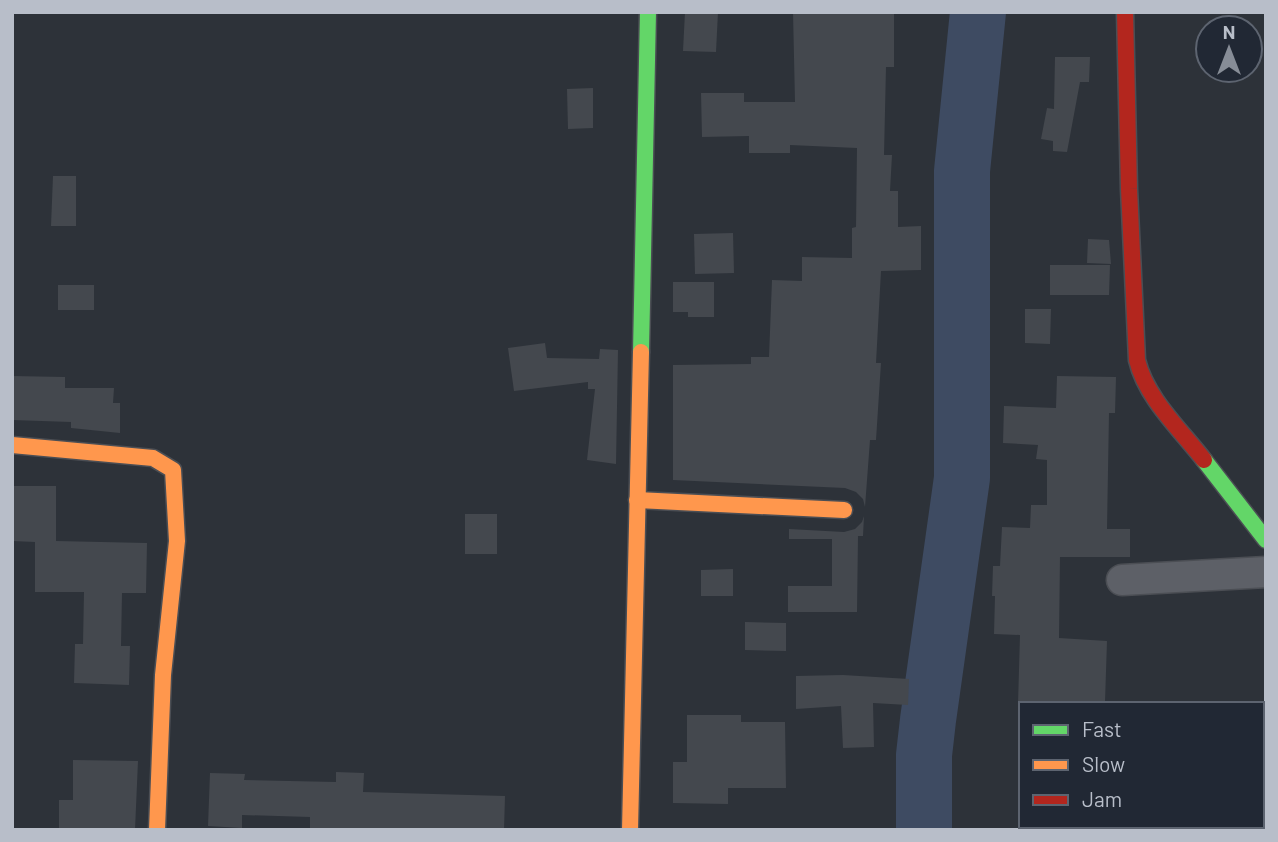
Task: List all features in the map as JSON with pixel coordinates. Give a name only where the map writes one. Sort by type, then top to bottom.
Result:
[{"type":"street","points":[[630,830],[648,12]]},
{"type":"street","points":[[1125,12],[1129,189],[1137,360],[1141,376],[1266,540]]},
{"type":"street","points":[[12,445],[153,458],[173,471],[177,541],[163,675],[157,830]]},
{"type":"street","points":[[637,500],[844,509]]},
{"type":"street","points":[[1122,580],[1266,572]]},
{"type":"building","points":[[685,12],[718,12],[716,52],[683,51]]},
{"type":"building","points":[[793,12],[894,14],[894,67],[886,67],[884,155],[892,155],[890,191],[898,191],[898,227],[921,226],[921,270],[881,271],[876,363],[881,363],[876,440],[870,440],[865,507],[863,499],[856,492],[845,488],[673,480],[673,365],[751,364],[751,357],[769,357],[772,280],[802,281],[802,257],[852,258],[852,228],[856,227],[857,148],[790,145],[790,153],[749,153],[749,136],[702,137],[701,93],[744,93],[744,102],[795,102]]},
{"type":"building","points":[[1055,57],[1090,57],[1089,82],[1080,82],[1067,152],[1053,151],[1053,141],[1041,139],[1047,108],[1054,109]]},
{"type":"building","points":[[593,88],[593,128],[568,129],[567,89]]},
{"type":"building","points":[[53,176],[76,176],[76,226],[51,226]]},
{"type":"building","points":[[733,233],[734,273],[695,274],[694,234]]},
{"type":"building","points":[[1088,239],[1109,240],[1111,264],[1087,263]]},
{"type":"building","points":[[1050,265],[1110,265],[1109,295],[1050,295]]},
{"type":"building","points":[[673,282],[714,282],[714,317],[688,317],[688,312],[673,312]]},
{"type":"building","points":[[58,285],[94,285],[94,310],[58,310]]},
{"type":"building","points":[[1025,309],[1051,309],[1050,344],[1025,343]]},
{"type":"building","points":[[545,343],[547,358],[599,359],[600,349],[618,350],[616,464],[587,460],[595,389],[588,389],[588,382],[514,391],[508,348]]},
{"type":"building","points":[[12,376],[65,377],[65,388],[114,388],[113,403],[120,403],[120,433],[71,428],[71,422],[12,420]]},
{"type":"building","points":[[1057,376],[1116,377],[1115,413],[1109,413],[1107,529],[1130,529],[1130,557],[1060,557],[1059,638],[1107,641],[1105,702],[1018,704],[1020,635],[994,634],[993,566],[1000,566],[1002,527],[1030,528],[1031,505],[1047,505],[1047,460],[1036,459],[1038,445],[1003,443],[1004,406],[1056,408]]},
{"type":"building","points":[[12,486],[56,486],[56,541],[147,543],[146,593],[122,593],[121,646],[130,646],[129,685],[74,683],[75,644],[83,644],[84,592],[35,592],[35,542],[12,541]]},
{"type":"building","points":[[465,514],[497,514],[497,554],[465,554]]},
{"type":"building","points":[[864,516],[863,536],[858,536],[857,612],[788,612],[788,586],[832,586],[832,539],[789,539],[789,529],[844,532],[855,529]]},
{"type":"building","points":[[733,569],[733,596],[701,596],[701,570]]},
{"type":"building","points":[[745,622],[786,623],[786,651],[745,650]]},
{"type":"building","points":[[843,675],[909,679],[908,705],[873,703],[874,747],[843,748],[841,706],[796,709],[796,676]]},
{"type":"building","points":[[687,715],[741,715],[741,722],[785,722],[786,788],[728,788],[728,804],[673,803],[673,762],[687,762]]},
{"type":"building","points":[[73,760],[138,761],[135,830],[59,830],[59,800],[73,800]]},
{"type":"building","points":[[336,772],[364,773],[363,792],[505,796],[504,830],[310,830],[310,817],[242,815],[242,828],[208,826],[210,773],[245,774],[244,780],[336,782]]},
{"type":"waterway","points":[[924,830],[924,755],[962,478],[962,171],[978,12]]},
{"type":"traffic: fast","points":[[641,352],[648,12]]},
{"type":"traffic: fast","points":[[1204,460],[1266,540]]},
{"type":"traffic: slow","points":[[630,830],[641,352]]},
{"type":"traffic: slow","points":[[12,445],[153,458],[173,470],[177,541],[163,675],[157,830]]},
{"type":"traffic: slow","points":[[637,500],[844,510]]},
{"type":"traffic: jam","points":[[1125,12],[1129,189],[1137,360],[1141,374],[1156,400],[1204,460]]}]
